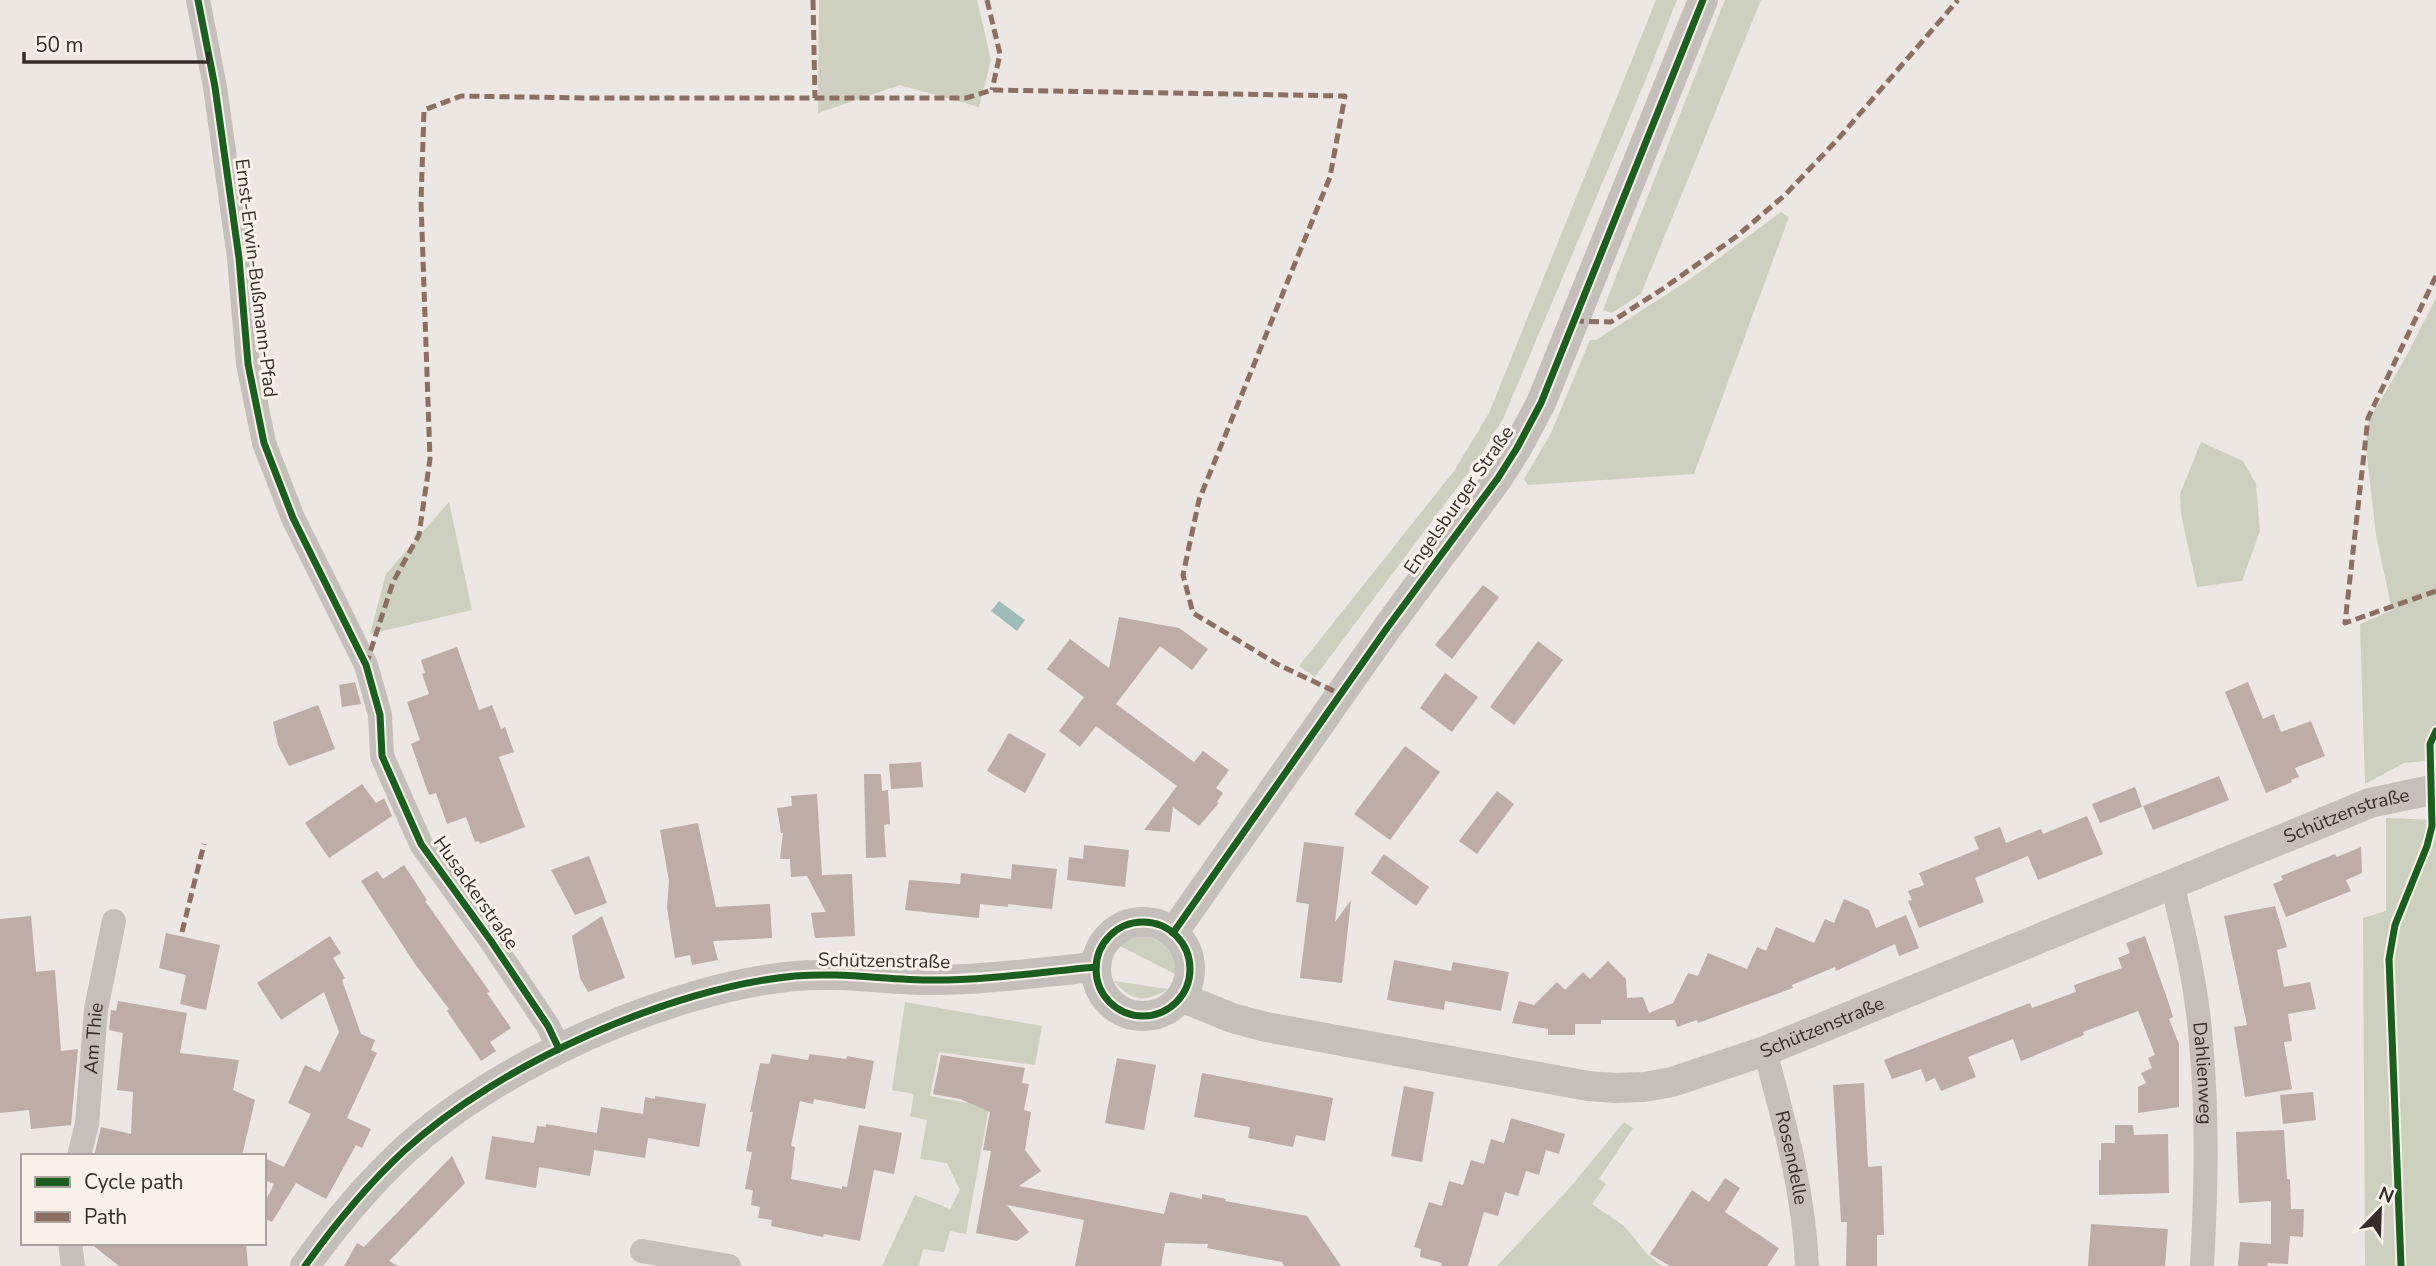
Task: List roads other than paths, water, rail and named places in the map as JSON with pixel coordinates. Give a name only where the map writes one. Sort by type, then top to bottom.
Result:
[{"type":"street","name":"Ernst-Erwin-Bußmann-Pfad","points":[[198,0],[217,100],[239,258],[247,364],[264,443],[293,518],[366,665]]},
{"type":"street","name":"Engelsburger Straße","points":[[1173,933],[1517,448],[1541,402],[1703,0]]},
{"type":"street","name":"Husackerstraße","points":[[366,665],[380,715],[383,757],[421,844],[491,941],[548,1026],[559,1049]]},
{"type":"street","name":"Schützenstraße","points":[[1181,997],[1220,1014],[1266,1027],[1588,1086],[1644,1087],[1672,1082],[1765,1051],[2370,803],[2436,789]]},
{"type":"street","name":"Dahlienweg","points":[[2172,884],[2186,944],[2201,1040],[2207,1156],[2202,1266]]},
{"type":"street","name":"Am Thie","points":[[80,1154],[87,1124],[96,1009],[114,921]]},
{"type":"street","points":[[1145,922],[1160,925],[1173,933],[1189,957],[1190,971],[1181,997],[1169,1009],[1155,1015],[1139,1016],[1124,1012],[1104,996],[1096,967],[1098,954],[1105,940],[1123,927],[1145,922]]},
{"type":"street","name":"Schützenstraße","points":[[305,1266],[351,1205],[406,1149],[466,1103],[518,1070],[559,1049],[639,1016],[736,985],[794,976],[831,974],[932,980],[999,977],[1096,967]]},
{"type":"street","name":"Rosendelle","points":[[1765,1051],[1802,1199],[1807,1266]]},
{"type":"street","points":[[70,1245],[73,1266]]},
{"type":"street","points":[[642,1251],[729,1266]]},
{"type":"water","points":[[999,601],[1025,620],[1017,631],[991,611]]}]
